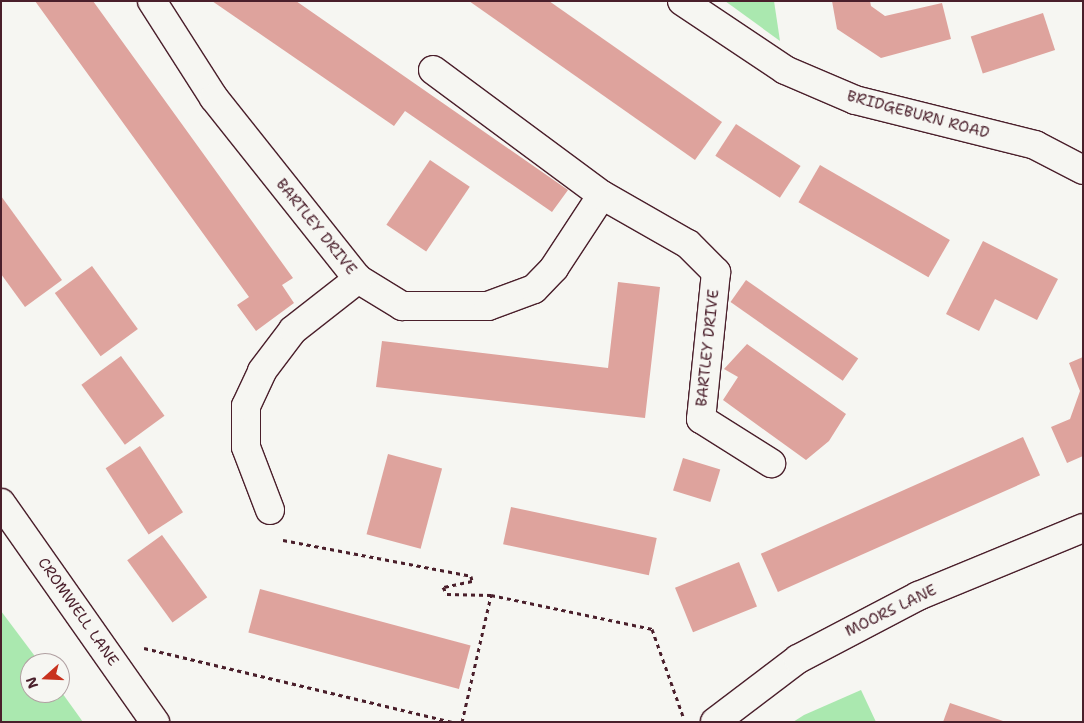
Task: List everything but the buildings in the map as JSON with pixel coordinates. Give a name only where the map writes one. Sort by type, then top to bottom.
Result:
[{"type":"street","name":"BARTLEY DRIVE","points":[[152,1],[214,98],[358,279],[402,306],[488,306],[534,288],[554,268],[602,195]]},
{"type":"street","name":"BRIDGEBURN ROAD","points":[[682,1],[785,70],[855,100],[1035,145],[1083,170]]},
{"type":"street","name":"BARTLEY DRIVE","points":[[432,70],[602,195],[688,244],[716,272],[700,420],[771,463]]},
{"type":"street","points":[[270,510],[246,447],[246,406],[262,371],[293,330],[358,279]]},
{"type":"street","name":"CROMWELL LANE","points":[[1,503],[155,722]]},
{"type":"street","name":"MOORS LANE","points":[[715,722],[798,659],[918,596],[1083,528]]},
{"type":"path","points":[[270,510],[283,540],[471,576],[472,581],[443,587],[447,594],[491,594],[652,629],[685,722]]},
{"type":"path","points":[[462,722],[491,594]]},
{"type":"path","points":[[139,647],[452,722]]},
{"type":"green space","points":[[725,1],[774,1],[780,41]]},
{"type":"green space","points":[[1,611],[32,653],[20,653],[20,703],[69,703],[83,722],[1,722]]},
{"type":"green space","points":[[861,690],[876,722],[793,722],[804,715]]}]
